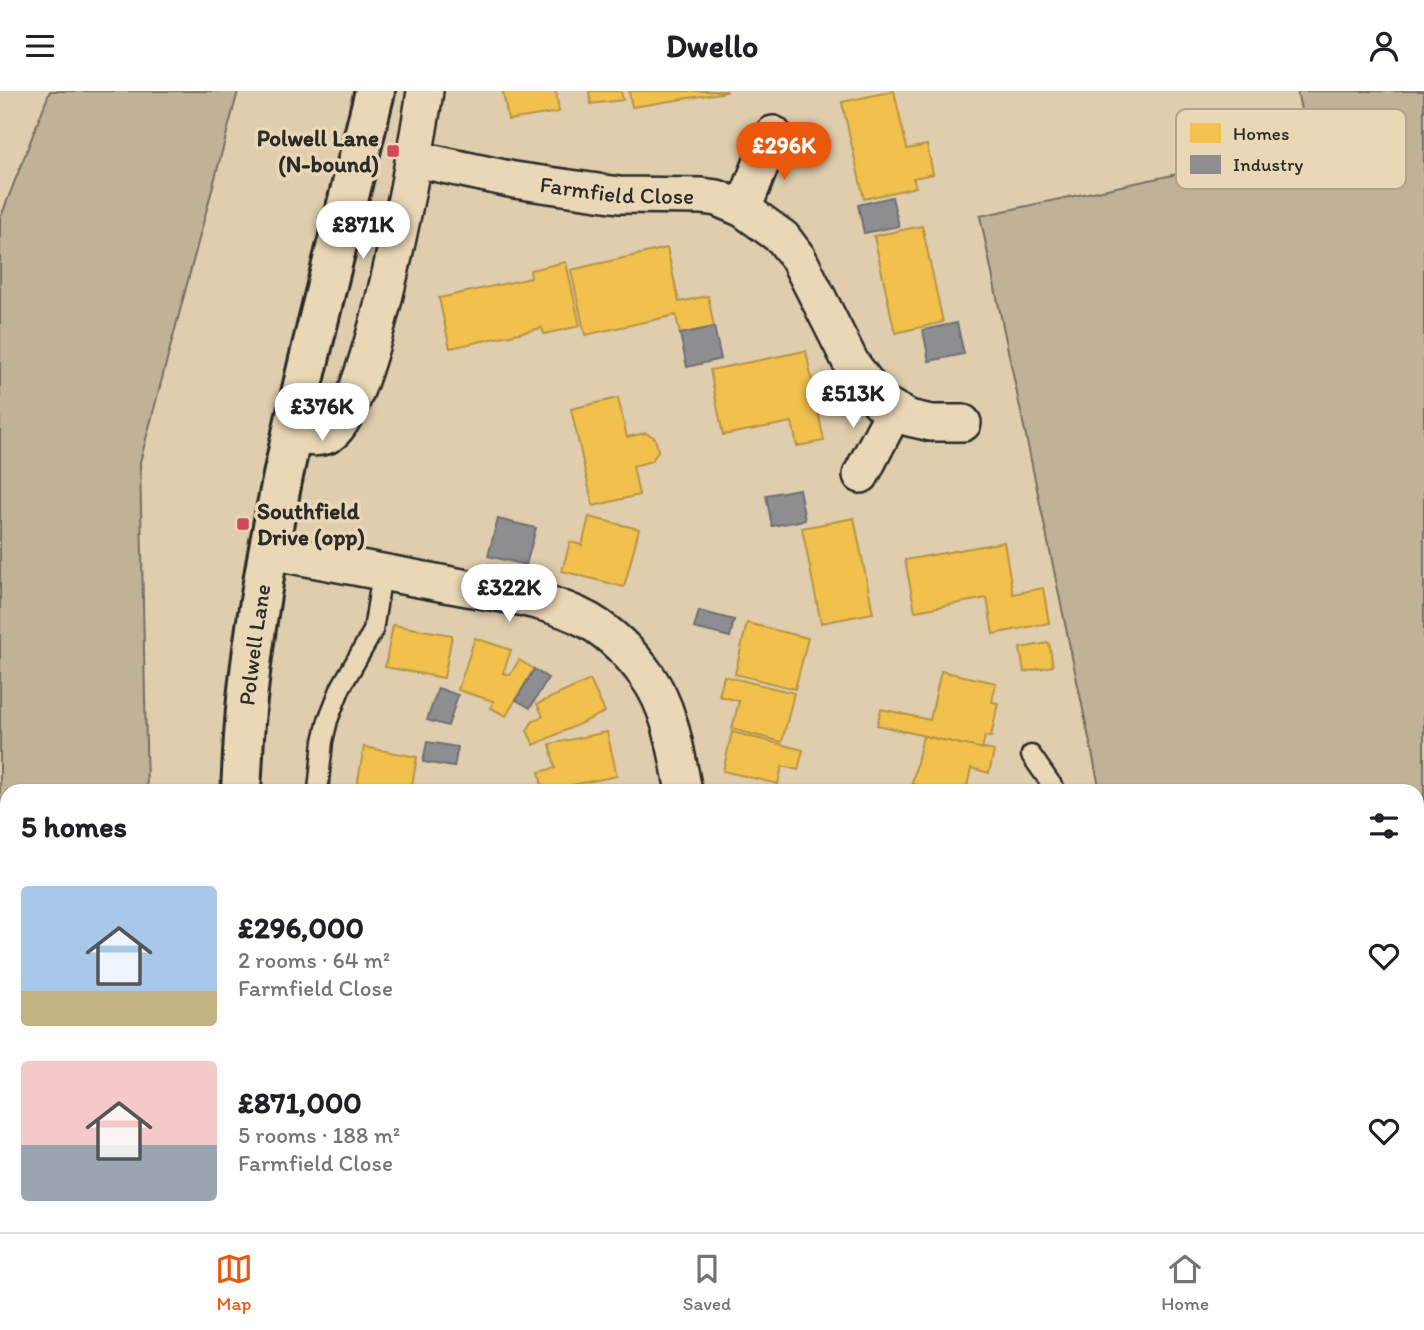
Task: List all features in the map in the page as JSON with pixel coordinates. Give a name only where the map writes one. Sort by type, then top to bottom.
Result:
[{"type":"main road","name":"Polwell Lane","points":[[241,784],[247,690],[269,551],[293,436],[375,91]]},
{"type":"street","points":[[293,436],[322,437],[330,434],[350,408],[373,345],[415,159],[425,91]]},
{"type":"street","points":[[743,209],[773,134]]},
{"type":"street","name":"Farmfield Close","points":[[415,159],[514,180],[618,195],[717,198],[743,209],[783,238],[798,258],[851,363],[880,402],[909,418],[931,423],[963,423]]},
{"type":"street","points":[[861,475],[894,411]]},
{"type":"street","points":[[269,551],[537,601],[590,622],[611,637],[631,657],[660,698],[669,720],[683,784]]},
{"type":"lane","points":[[319,784],[328,720],[341,687],[373,631],[382,573]]},
{"type":"lane","points":[[1031,755],[1051,784]]},
{"type":"shaded area","points":[[50,91],[238,91],[140,462],[147,784],[0,784],[0,219]]},
{"type":"shaded area","points":[[1297,91],[1424,91],[1424,784],[1099,784],[980,216],[1176,174],[1176,189],[1406,189],[1406,109],[1301,109]]},
{"type":"building: Homes","points":[[503,91],[556,91],[559,112],[508,120]]},
{"type":"building: Homes","points":[[589,91],[621,91],[623,100],[591,104]]},
{"type":"building: Homes","points":[[629,91],[727,91],[727,92],[632,107]]},
{"type":"building: Homes","points":[[894,91],[907,149],[927,145],[933,174],[913,178],[916,187],[864,199],[842,102]]},
{"type":"building: Homes","points":[[922,226],[943,322],[895,333],[874,236]]},
{"type":"building: Homes","points":[[667,248],[679,302],[708,296],[714,327],[680,334],[676,315],[585,335],[571,270]]},
{"type":"building: Homes","points":[[566,262],[580,326],[544,334],[542,328],[450,348],[439,298],[531,278],[530,270]]},
{"type":"building: Homes","points":[[806,351],[824,441],[797,446],[792,422],[723,435],[710,370]]},
{"type":"building: Homes","points":[[618,398],[627,437],[646,433],[655,438],[658,451],[652,461],[633,466],[639,495],[593,506],[571,409]]},
{"type":"building: Homes","points":[[589,517],[639,529],[624,587],[562,571],[570,542],[582,545]]},
{"type":"building: Homes","points":[[854,518],[873,613],[821,623],[802,528]]},
{"type":"building: Homes","points":[[1004,542],[1013,594],[1043,588],[1049,623],[993,634],[987,598],[915,611],[905,560]]},
{"type":"building: Homes","points":[[747,623],[808,638],[795,689],[735,674]]},
{"type":"building: Homes","points":[[393,625],[452,635],[444,678],[385,667]]},
{"type":"building: Homes","points":[[475,638],[511,650],[503,673],[510,675],[519,660],[534,669],[506,716],[491,708],[493,701],[458,690]]},
{"type":"building: Homes","points":[[1049,643],[1053,666],[1024,672],[1020,648]]},
{"type":"building: Homes","points":[[941,671],[996,683],[992,702],[998,703],[991,737],[985,736],[982,749],[877,725],[881,709],[930,720]]},
{"type":"building: Homes","points":[[724,676],[794,693],[782,742],[732,729],[739,701],[719,696]]},
{"type":"building: Homes","points":[[590,680],[605,712],[534,745],[527,731],[532,722],[543,716],[537,704]]},
{"type":"building: Homes","points":[[607,732],[617,776],[578,784],[542,784],[539,772],[555,768],[550,744]]},
{"type":"building: Homes","points":[[732,732],[803,750],[798,770],[782,766],[778,784],[723,771]]},
{"type":"building: Homes","points":[[923,736],[994,751],[989,773],[971,768],[968,784],[912,784]]},
{"type":"building: Homes","points":[[364,747],[417,757],[412,784],[357,784]]},
{"type":"building: Industry","points":[[892,197],[899,226],[864,233],[858,205]]},
{"type":"building: Industry","points":[[957,323],[964,354],[929,361],[923,330]]},
{"type":"building: Industry","points":[[714,327],[721,359],[687,367],[680,334]]},
{"type":"building: Industry","points":[[799,489],[805,520],[772,526],[766,495]]},
{"type":"building: Industry","points":[[498,519],[536,528],[526,565],[488,556]]},
{"type":"building: Industry","points":[[699,611],[734,620],[730,637],[694,628]]},
{"type":"building: Industry","points":[[534,669],[548,678],[530,708],[516,700]]},
{"type":"building: Industry","points":[[438,688],[458,695],[448,726],[427,720]]},
{"type":"building: Industry","points":[[427,742],[458,747],[454,767],[423,762]]},
{"type":"place","name":"Polwell Lane (N-bound)","points":[[393,151]]},
{"type":"place","name":"Southfield Drive (opp)","points":[[243,524]]}]
